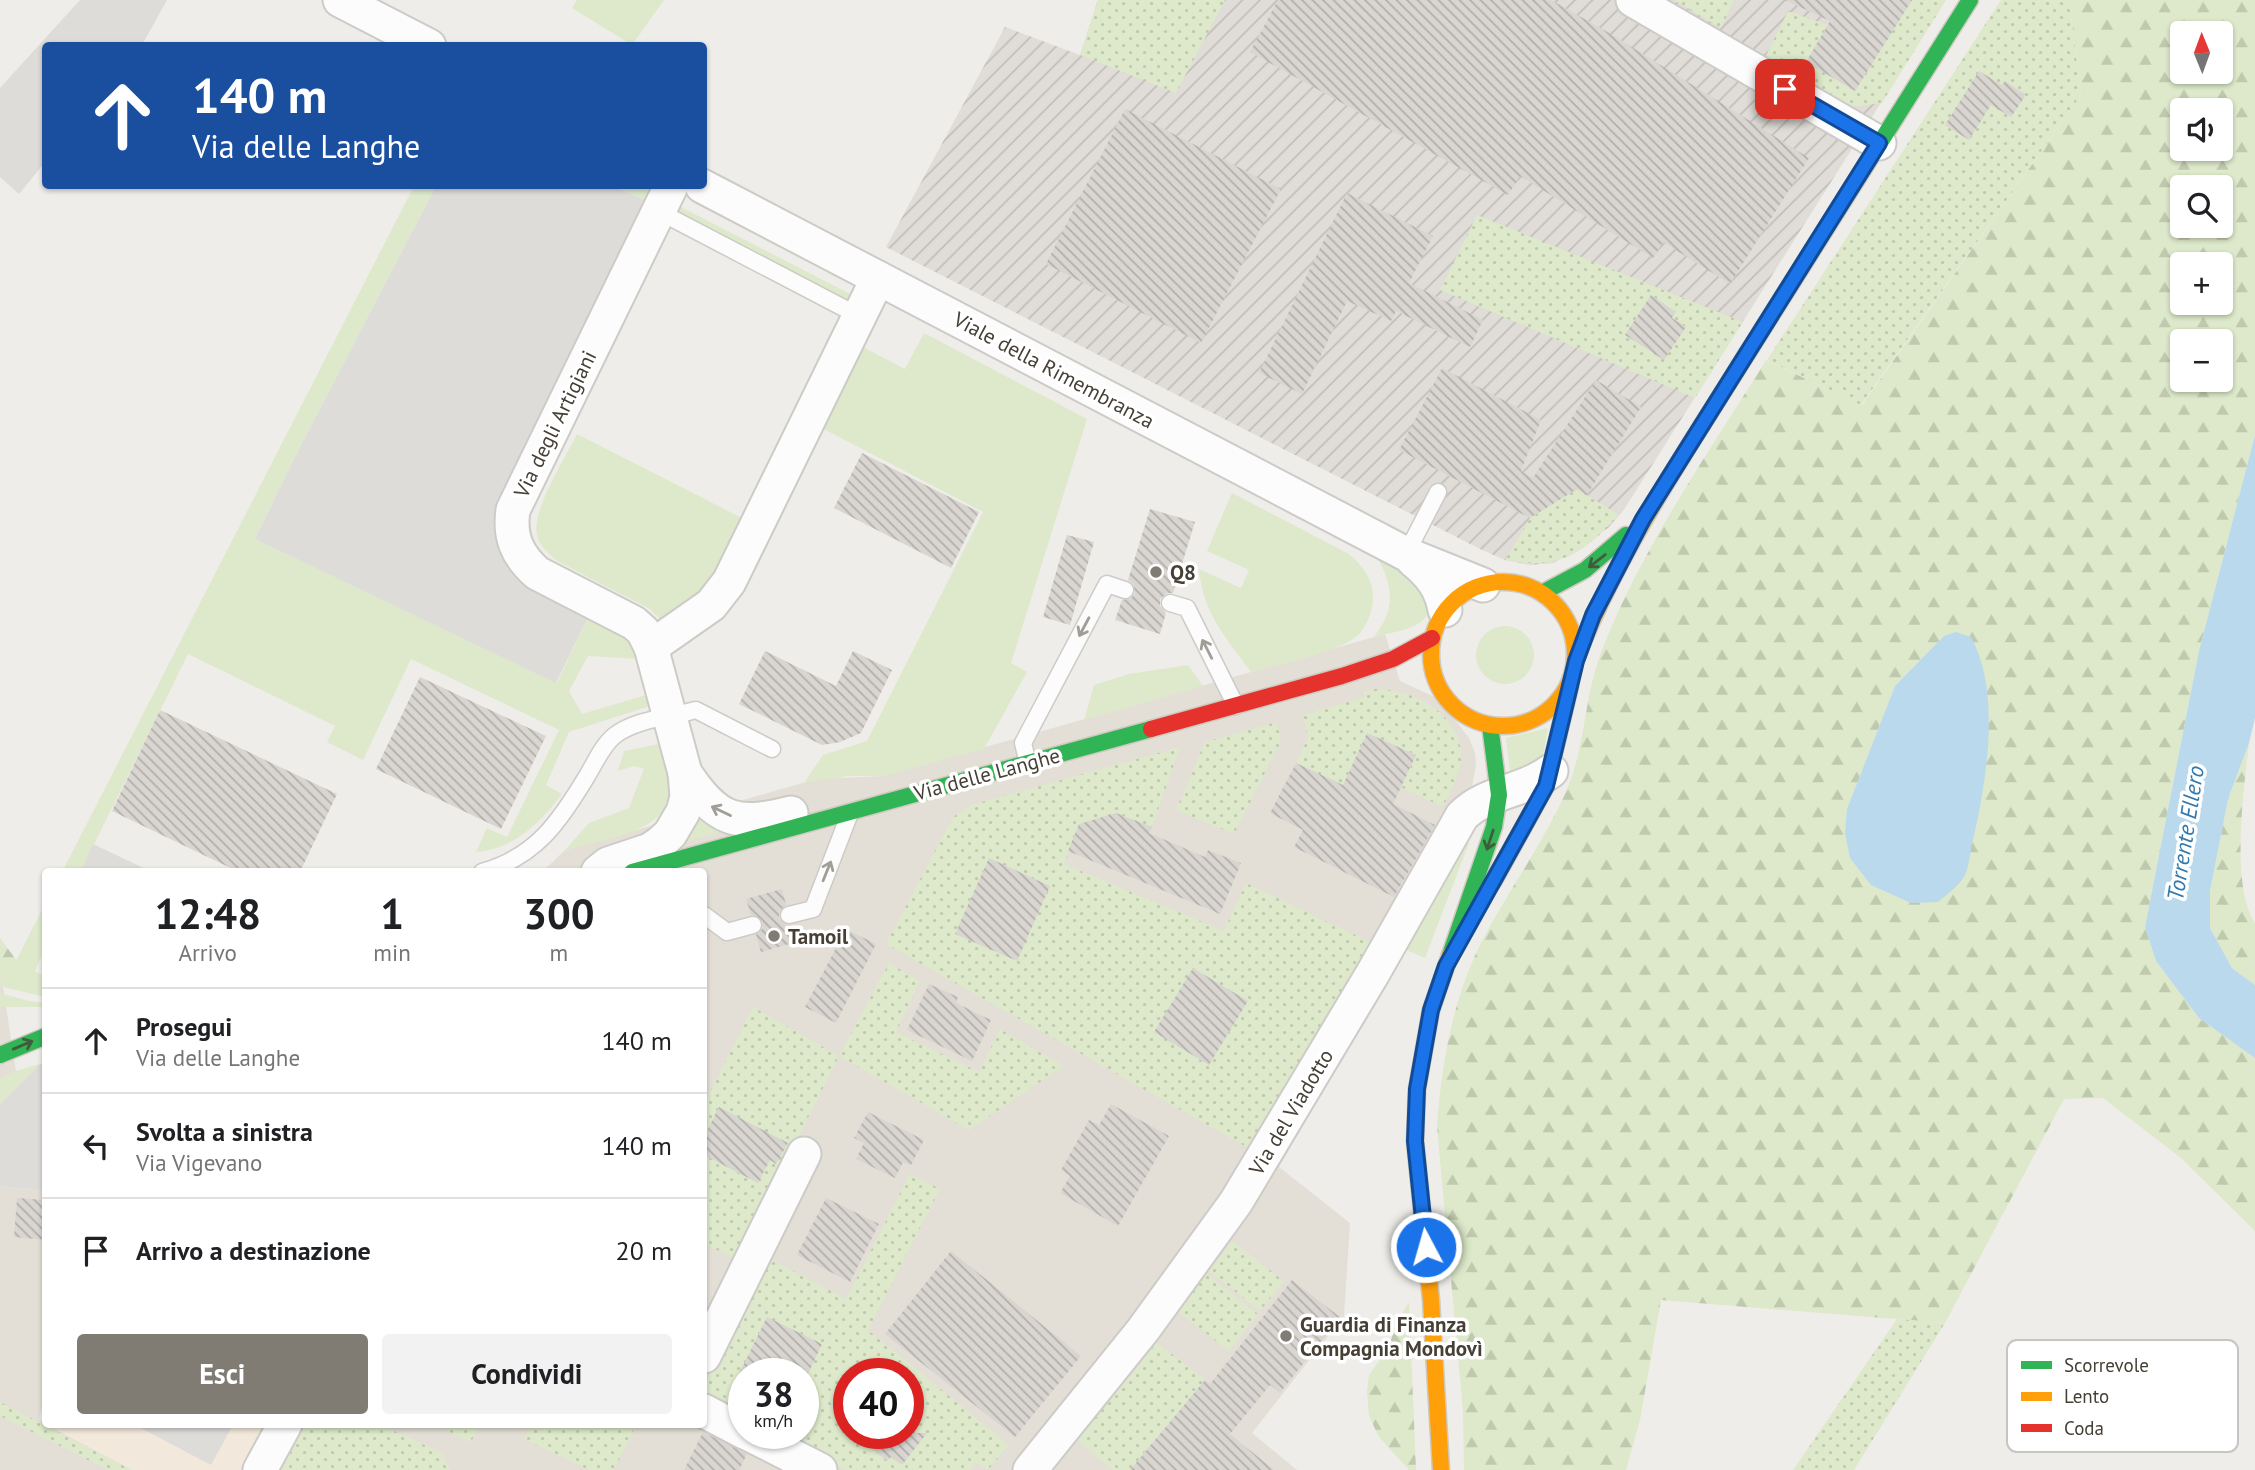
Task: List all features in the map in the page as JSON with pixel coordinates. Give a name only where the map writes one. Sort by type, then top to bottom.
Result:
[{"type":"main road","name":"Via delle Langhe","points":[[1490,725],[1514,725],[1538,718],[1558,702],[1571,681],[1593,615],[1643,519],[1970,0]]},
{"type":"main road","name":"Via delle Langhe","points":[[1542,593],[1585,570],[1611,551],[1643,519]]},
{"type":"main road","name":"Via delle Langhe","points":[[650,868],[1236,706],[1393,659],[1439,624],[1458,597],[1483,585],[1508,581],[1525,585],[1542,593],[1557,605],[1569,622],[1575,641],[1576,661]]},
{"type":"main road","points":[[1439,624],[1432,667],[1443,694],[1463,714],[1490,725],[1499,795],[1494,827],[1431,1010],[1425,1035],[1415,1116],[1441,1470]]},
{"type":"main road","name":"Via delle Langhe","points":[[1342,676],[1412,673],[1437,681]]},
{"type":"main road","points":[[1446,966],[1540,799],[1551,771],[1571,681]]},
{"type":"main road","points":[[29,1025],[42,1024]]},
{"type":"main road","points":[[0,1055],[42,1038]]},
{"type":"street","points":[[340,0],[421,42]]},
{"type":"street","points":[[1633,0],[1879,143]]},
{"type":"street","name":"Viale della Rimembranza","points":[[707,189],[1406,554]]},
{"type":"street","name":"Via degli Artigiani","points":[[602,868],[608,863],[650,850],[670,834],[683,812],[687,797],[685,773],[670,717],[651,648],[643,631],[634,623],[537,573],[518,551],[511,528],[513,510],[665,198]]},
{"type":"street","points":[[651,648],[711,605],[729,582],[878,278]]},
{"type":"street","points":[[1406,554],[1483,585]]},
{"type":"street","points":[[1406,554],[1435,581],[1442,594],[1439,624]]},
{"type":"street","name":"Via del Viadotto","points":[[1030,1470],[1143,1330],[1236,1202],[1373,973],[1457,822],[1481,801],[1527,786],[1551,771]]},
{"type":"street","name":"Via degli Artigiani","points":[[685,773],[708,805],[736,818],[763,821],[807,809],[843,813]]},
{"type":"street","points":[[707,1350],[804,1154]]},
{"type":"street","points":[[707,1413],[728,1423]]},
{"type":"street","points":[[260,1470],[283,1428]]},
{"type":"street","points":[[779,1449],[820,1470]]},
{"type":"lane","points":[[665,198],[859,316]]},
{"type":"lane","points":[[1406,554],[1438,492]]},
{"type":"lane","points":[[1028,763],[1023,743],[1107,584],[1125,590]]},
{"type":"lane","points":[[1170,603],[1186,608],[1236,706]]},
{"type":"lane","points":[[492,868],[520,856],[549,832],[564,813],[605,746],[614,737],[634,726],[696,710],[772,749]]},
{"type":"lane","points":[[789,915],[813,909],[843,813]]},
{"type":"lane","points":[[707,917],[727,932],[753,925]]},
{"type":"shaded area","points":[[80,0],[167,0],[144,42],[42,42],[42,166],[19,194],[0,177],[0,88]]},
{"type":"shaded area","points":[[1098,0],[1946,0],[1625,508],[1608,528],[1553,563],[1530,565],[1505,560],[1482,550],[886,247],[1005,27],[1080,55]]},
{"type":"shaded area","points":[[434,189],[620,189],[644,200],[500,500],[496,517],[495,537],[501,554],[510,567],[590,613],[556,683],[255,539]]},
{"type":"shaded area","points":[[1385,634],[1400,681],[1439,699],[1469,738],[1476,764],[1463,839],[1396,964],[1279,1167],[1350,1223],[1344,1316],[1252,1433],[1297,1470],[246,1470],[268,1428],[707,1428],[707,868],[546,868],[565,850],[817,779],[883,776]]},
{"type":"shaded area","points":[[93,844],[144,868],[82,868]]},
{"type":"shaded area","points":[[0,986],[3,987],[16,1071],[0,1079]]},
{"type":"shaded area","points":[[40,1064],[42,1191],[0,1186],[0,1104]]},
{"type":"shaded area","points":[[0,1186],[42,1191],[42,1405],[39,1420],[42,1422],[42,1428],[54,1428],[132,1470],[0,1470]]},
{"type":"shaded area","points":[[53,1428],[268,1428],[246,1470],[132,1470]]},
{"type":"shaded area","points":[[141,1428],[231,1428],[211,1465]]},
{"type":"green space","points":[[577,0],[664,0],[634,42],[627,42],[572,8]]},
{"type":"green space","points":[[1098,0],[1225,0],[1176,93],[1080,55]]},
{"type":"green space","points":[[1674,0],[1734,0],[1721,28]]},
{"type":"green space","points":[[1912,0],[1946,0],[1882,103],[1852,107],[1766,56],[1788,11],[1827,25],[1842,2],[1893,31]]},
{"type":"green space","points":[[2001,0],[2069,0],[2081,95],[1861,405],[1767,360]]},
{"type":"green space","points":[[2069,0],[2255,0],[2255,435],[2199,651],[2145,927],[2156,961],[2199,1018],[2255,1058],[2255,1231],[2181,1158],[2103,1098],[2064,1099],[1945,1323],[1661,1300],[1640,1420],[1626,1470],[1464,1470],[1463,1411],[1437,1127],[1449,1035],[1470,968],[1567,789],[1578,755],[1596,667],[1636,574],[1677,502],[1766,360],[1862,405],[2081,95]],"holes":[[[1944,636],[1845,833],[1847,809],[1895,686]]]},
{"type":"green space","points":[[412,189],[434,189],[255,539],[557,683],[590,613],[631,637],[638,659],[588,656],[569,691],[582,714],[646,695],[650,706],[569,732],[546,785],[562,794],[545,815],[525,833],[502,846],[476,852],[487,828],[507,837],[559,730],[411,659],[363,760],[327,742],[335,726],[188,654],[82,868],[64,868]]},
{"type":"green space","points":[[620,189],[649,190],[644,200]]},
{"type":"green space","points":[[679,206],[854,296],[849,305],[674,215]]},
{"type":"green space","points":[[1477,215],[1743,322],[1695,398],[1440,290]]},
{"type":"green space","points":[[924,333],[1087,419],[1011,663],[1027,672],[984,749],[883,776],[848,776],[804,783],[823,755],[867,741],[983,512],[820,427],[861,346],[905,369]]},
{"type":"green space","points":[[577,434],[744,519],[710,585],[663,622],[650,609],[557,561],[538,539],[539,512]]},
{"type":"green space","points":[[1577,489],[1619,515],[1594,540],[1569,556],[1541,563],[1505,560],[1530,518]]},
{"type":"green space","points":[[1232,493],[1349,554],[1359,563],[1370,580],[1373,600],[1368,619],[1358,635],[1324,652],[1251,672],[1217,624],[1205,599],[1199,569],[1241,588],[1249,570],[1207,551]]},
{"type":"green space","points":[[1379,560],[1398,569],[1412,580],[1425,598],[1428,611],[1426,617],[1416,625],[1374,637],[1386,618],[1390,600],[1388,581]]},
{"type":"green space","points":[[1505,626],[1516,628],[1529,639],[1534,655],[1532,666],[1521,679],[1505,684],[1494,682],[1481,671],[1476,655],[1478,644],[1489,631]]},
{"type":"green space","points":[[1188,665],[1203,686],[1084,720],[1094,685],[1129,674]]},
{"type":"green space","points":[[1374,689],[1404,693],[1419,699],[1445,717],[1454,730],[1460,744],[1461,761],[1443,807],[1401,787],[1416,755],[1367,733],[1344,786],[1296,763],[1308,738],[1303,715],[1365,697],[1363,692]]},
{"type":"green space","points":[[1277,722],[1281,741],[1234,834],[1176,810],[1205,742]]},
{"type":"green space","points":[[1548,728],[1541,766],[1511,779],[1506,738]]},
{"type":"green space","points":[[2249,743],[2242,810],[2241,861],[2247,906],[2255,923],[2255,985],[2232,968],[2210,928],[2210,891],[2228,799]]},
{"type":"green space","points":[[659,744],[670,792],[666,806],[657,817],[628,833],[565,850],[589,823],[629,808],[644,769],[634,766],[618,771],[624,751]]},
{"type":"green space","points":[[1180,747],[1152,827],[1116,813],[1080,824],[1064,864],[1224,931],[1246,883],[1372,943],[1250,1149],[886,944],[953,817],[971,805]]},
{"type":"green space","points":[[695,803],[730,829],[677,844]]},
{"type":"green space","points":[[1463,839],[1469,843],[1425,958],[1404,949]]},
{"type":"green space","points":[[42,910],[42,956],[35,971],[42,975],[42,996],[3,987]]},
{"type":"green space","points":[[0,938],[17,961],[3,987],[0,986]]},
{"type":"green space","points":[[889,963],[920,981],[896,1032],[979,1072],[1000,1029],[1064,1066],[969,1130],[839,1056]]},
{"type":"green space","points":[[0,993],[42,1003],[42,1007],[0,1007]]},
{"type":"green space","points":[[753,1007],[839,1056],[737,1259],[707,1245],[707,1098]]},
{"type":"green space","points":[[40,1064],[0,1104],[0,1079]]},
{"type":"green space","points":[[910,1174],[940,1189],[868,1330],[902,1358],[833,1358],[833,1449],[924,1449],[924,1376],[1009,1445],[988,1470],[976,1463],[971,1470],[846,1470],[827,1464],[798,1449],[819,1449],[819,1358],[728,1358],[728,1413],[707,1402],[707,1380],[767,1257],[846,1299]]},
{"type":"green space","points":[[1232,1241],[1284,1281],[1260,1311],[1209,1271]]},
{"type":"green space","points":[[1207,1274],[1258,1314],[1229,1351],[1177,1311]]},
{"type":"green space","points":[[1409,1302],[1416,1470],[1409,1470],[1379,1437],[1369,1416],[1367,1392],[1369,1375],[1389,1347],[1395,1326]]},
{"type":"green space","points":[[1897,1319],[1945,1323],[1854,1470],[1793,1470]]},
{"type":"green space","points":[[1155,1341],[1205,1380],[1138,1460],[1149,1470],[1112,1470],[1076,1439]]},
{"type":"green space","points":[[0,1402],[42,1424],[42,1428],[50,1428],[132,1470],[108,1470],[0,1416]]},
{"type":"green space","points":[[304,1428],[388,1428],[442,1453],[450,1470],[281,1470]]},
{"type":"green space","points":[[441,1428],[478,1428],[471,1442]]},
{"type":"green space","points":[[529,1428],[635,1428],[614,1470],[589,1470],[524,1439]]},
{"type":"water","name":"Torrente Ellero","points":[[2255,435],[2255,718],[2249,743],[2228,799],[2210,891],[2210,928],[2232,968],[2255,985],[2255,1058],[2199,1018],[2156,961],[2145,927],[2199,651]]},
{"type":"water","points":[[1956,632],[1971,637],[1981,660],[1986,685],[1989,712],[1982,795],[1963,879],[1938,902],[1911,903],[1871,885],[1850,858],[1845,833],[1847,809],[1895,686],[1944,636]]},
{"type":"building","points":[[1278,0],[1551,0],[1611,34],[1809,158],[1730,284],[1663,242],[1653,258],[1520,176],[1508,195],[1250,52]]},
{"type":"building","points":[[1785,0],[1912,0],[1855,91],[1806,62],[1830,21]]},
{"type":"building","points":[[1979,71],[2002,85],[2005,81],[2026,95],[2011,117],[1991,105],[1969,140],[1945,125]]},
{"type":"building","points":[[1125,109],[1281,189],[1201,343],[1046,264]]},
{"type":"building","points":[[1347,193],[1433,236],[1409,283],[1483,320],[1470,347],[1396,311],[1391,321],[1347,301],[1302,394],[1259,373]]},
{"type":"building","points":[[1651,295],[1676,312],[1672,318],[1686,327],[1664,360],[1625,335]]},
{"type":"building","points":[[1442,368],[1541,420],[1521,471],[1533,478],[1596,380],[1641,407],[1587,495],[1577,489],[1530,518],[1399,450]]},
{"type":"building","points":[[862,453],[979,512],[951,568],[834,508]]},
{"type":"building","points":[[1150,509],[1195,522],[1173,593],[1167,593],[1160,599],[1160,606],[1166,613],[1160,634],[1115,620],[1122,600],[1131,598],[1135,593],[1133,584],[1128,580]]},
{"type":"building","points":[[1067,535],[1094,542],[1070,625],[1043,617]]},
{"type":"building","points":[[765,651],[836,686],[853,651],[892,670],[861,733],[840,742],[822,745],[739,704]]},
{"type":"building","points":[[420,677],[546,736],[501,829],[376,769]]},
{"type":"building","points":[[160,710],[337,794],[302,868],[231,868],[112,811]]},
{"type":"building","points":[[1367,733],[1416,755],[1393,804],[1435,825],[1394,897],[1294,847],[1303,830],[1270,813],[1296,763],[1343,785]]},
{"type":"building","points":[[1116,813],[1152,827],[1149,833],[1205,857],[1208,850],[1241,863],[1220,914],[1068,851],[1079,824]]},
{"type":"building","points":[[989,858],[1050,886],[1017,961],[955,934]]},
{"type":"building","points":[[782,889],[786,905],[779,911],[779,918],[785,925],[792,925],[796,942],[761,952],[756,935],[763,928],[763,922],[756,915],[751,915],[746,899]]},
{"type":"building","points":[[846,929],[876,944],[836,1023],[805,1007]]},
{"type":"building","points":[[1193,968],[1248,1001],[1209,1065],[1154,1032]]},
{"type":"building","points":[[929,984],[958,997],[956,1003],[991,1020],[972,1061],[907,1030]]},
{"type":"building","points":[[1111,1104],[1169,1136],[1118,1226],[1060,1193],[1070,1176],[1061,1170],[1089,1120],[1099,1125]]},
{"type":"building","points":[[719,1107],[788,1143],[776,1164],[770,1160],[758,1183],[707,1157],[707,1131]]},
{"type":"building","points":[[868,1112],[924,1140],[911,1165],[903,1162],[895,1178],[856,1159],[864,1143],[854,1138]]},
{"type":"building","points":[[17,1198],[42,1200],[42,1240],[14,1237]]},
{"type":"building","points":[[826,1198],[879,1224],[850,1282],[797,1255]]},
{"type":"building","points":[[951,1251],[1081,1356],[1015,1437],[924,1365],[924,1358],[915,1358],[885,1334]]},
{"type":"building","points":[[1292,1280],[1340,1317],[1280,1393],[1270,1385],[1230,1434],[1274,1470],[1130,1470],[1205,1380],[1210,1384]]},
{"type":"building","points":[[767,1317],[822,1344],[815,1358],[747,1358]]},
{"type":"building","points":[[703,1432],[728,1444],[728,1449],[737,1449],[747,1454],[739,1470],[684,1470]]},
{"type":"building","points":[[873,1449],[914,1449],[902,1465],[891,1457],[887,1461]]},
{"type":"traffic: fast","points":[[1702,425],[1970,0]]},
{"type":"traffic: fast","points":[[1542,593],[1585,570],[1626,535]]},
{"type":"traffic: fast","points":[[1493,882],[1546,786],[1570,686]]},
{"type":"traffic: fast","points":[[1450,955],[1494,827],[1499,795],[1490,725]]},
{"type":"traffic: fast","points":[[647,868],[1151,729]]},
{"type":"traffic: fast","points":[[0,1055],[42,1038]]},
{"type":"traffic: slow","points":[[1575,661],[1602,599],[1633,540],[1702,425]]},
{"type":"traffic: slow","points":[[1503,582],[1531,588],[1554,603],[1569,626],[1575,654],[1569,682],[1554,705],[1531,720],[1503,726],[1475,720],[1452,705],[1437,682],[1431,654],[1437,626],[1452,603],[1475,588],[1503,582]]},
{"type":"traffic: slow","points":[[1441,1470],[1431,1300],[1415,1141],[1417,1089],[1431,1010],[1450,955]]},
{"type":"traffic: jam","points":[[1151,729],[1342,676],[1393,659],[1432,638]]},
{"type":"place","name":"Q8","points":[[1156,572]]},
{"type":"place","name":"Tamoil","points":[[774,936]]},
{"type":"place","name":"Guardia di Finanza Compagnia Mondovì","points":[[1286,1336]]},
{"type":"route","points":[[1426,1247],[1415,1116],[1425,1035],[1446,966],[1546,786],[1576,661],[1593,615],[1643,519],[1879,143],[1785,89]]}]
